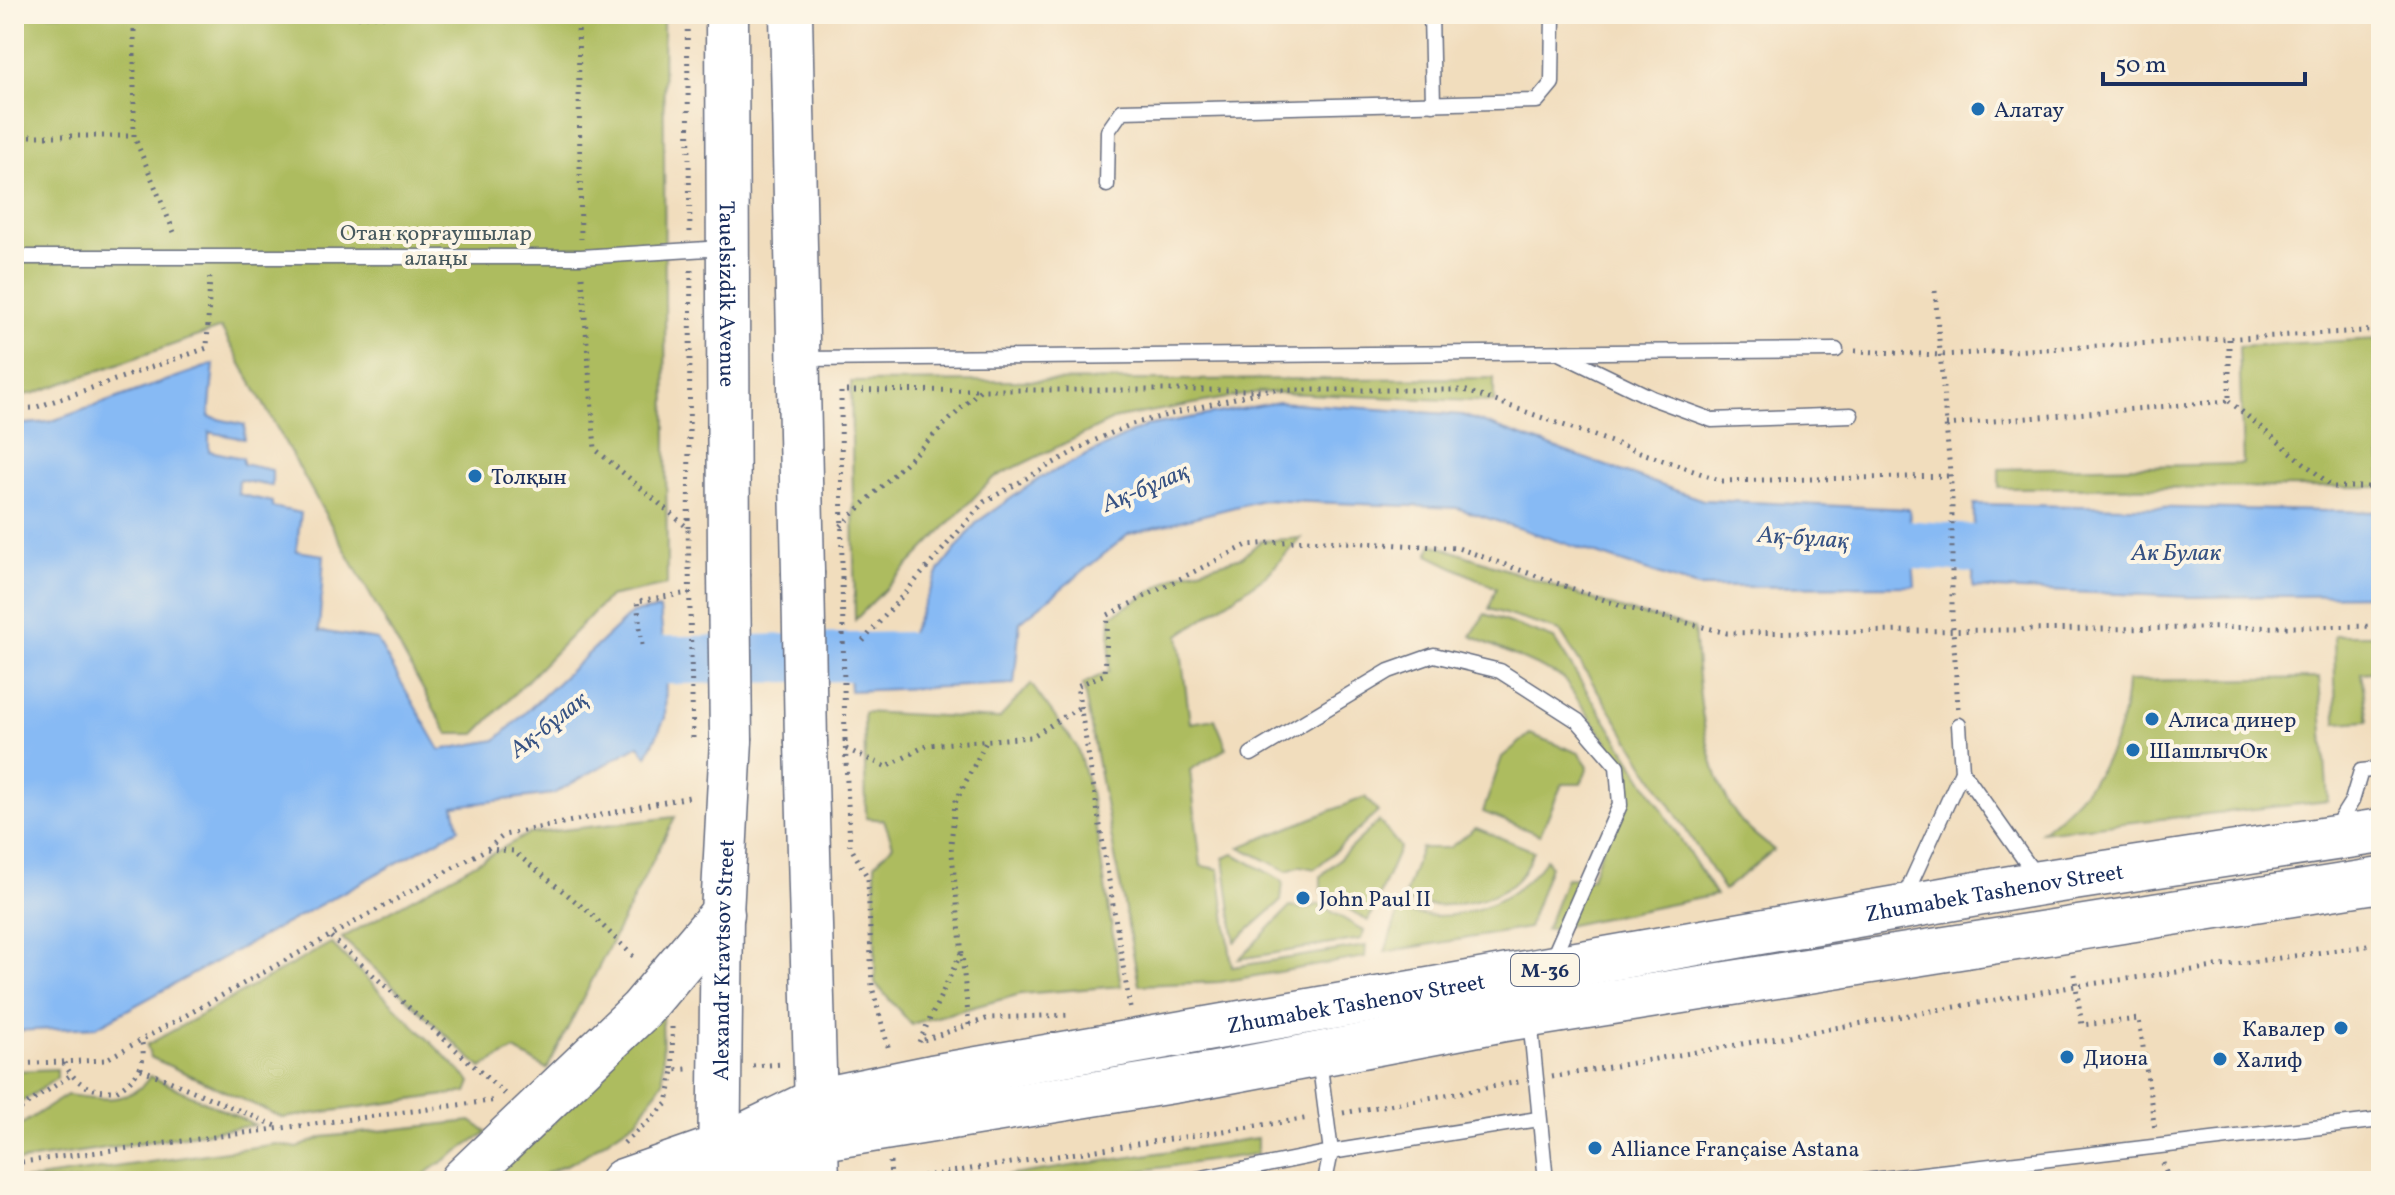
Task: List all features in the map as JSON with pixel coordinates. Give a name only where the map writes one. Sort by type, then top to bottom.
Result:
[{"type":"main road","name":"Tauelsizdik Avenue","points":[[712,739],[709,249],[727,14]]},
{"type":"main road","points":[[791,14],[798,359],[822,575],[832,744],[816,1140]]},
{"type":"main road","name":"Alexandr Kravtsov Street","points":[[712,739],[722,914],[724,1170]]},
{"type":"main road","name":"Zhumabek Tashenov Street","points":[[816,1140],[932,1077],[2040,883],[2381,831]]},
{"type":"main road","name":"Zhumabek Tashenov Street","points":[[724,1170],[816,1140],[1530,1015],[2381,880]]},
{"type":"main road","points":[[462,1181],[641,1010],[722,914]]},
{"type":"main road","name":"M-36","points":[[623,1181],[724,1170]]},
{"type":"lane","points":[[1431,14],[1433,104]]},
{"type":"lane","points":[[1107,185],[1108,131],[1122,111],[1537,101],[1552,83],[1553,14]]},
{"type":"lane","points":[[14,257],[581,257],[709,249]]},
{"type":"lane","points":[[798,359],[1836,350]]},
{"type":"lane","points":[[1557,352],[1652,398],[1712,420],[1851,415]]},
{"type":"lane","points":[[1251,754],[1389,671],[1434,655],[1500,671],[1578,721],[1617,766],[1620,805],[1548,969]]},
{"type":"lane","points":[[1899,907],[1962,771],[1959,725]]},
{"type":"lane","points":[[2329,839],[2352,801],[2361,771],[2381,769]]},
{"type":"lane","points":[[1962,771],[2040,883]]},
{"type":"lane","points":[[1530,1015],[1546,1181]]},
{"type":"lane","points":[[1318,1054],[1331,1152],[1325,1181]]},
{"type":"lane","points":[[1187,1181],[1331,1152],[1538,1119]]},
{"type":"lane","points":[[1864,1181],[2381,1120]]},
{"type":"path","points":[[578,14],[581,257],[595,449],[688,528],[709,570],[689,593],[637,601],[642,645]]},
{"type":"path","points":[[184,257],[134,136],[134,16],[617,14]]},
{"type":"path","points":[[687,14],[709,249],[688,528]]},
{"type":"path","points":[[14,136],[134,136]]},
{"type":"path","points":[[14,409],[34,408],[207,348],[210,257]]},
{"type":"path","points":[[1935,291],[1952,496],[1952,613],[1959,725]]},
{"type":"path","points":[[1836,350],[1940,355],[2381,330]]},
{"type":"path","points":[[2229,338],[2229,401]]},
{"type":"path","points":[[841,526],[980,390]]},
{"type":"path","points":[[863,641],[984,502],[1091,442],[1132,424],[1268,390]]},
{"type":"path","points":[[890,1052],[872,987],[868,878],[850,846],[832,744],[822,575],[841,526],[841,391],[1464,390],[1722,481],[1950,476]]},
{"type":"path","points":[[1946,425],[2229,401],[2333,487],[2381,487]]},
{"type":"path","points":[[689,593],[712,739]]},
{"type":"path","points":[[1953,629],[2381,626]]},
{"type":"path","points":[[832,744],[887,767],[927,745],[1031,737],[1080,707]]},
{"type":"path","points":[[969,1025],[951,844],[955,803],[987,740]]},
{"type":"path","points":[[14,1064],[105,1060],[331,937],[487,849],[504,835],[695,796]]},
{"type":"path","points":[[487,849],[513,851],[590,913],[644,967]]},
{"type":"path","points":[[14,1163],[510,1098],[331,937]]},
{"type":"path","points":[[891,1181],[1326,1116],[2076,986],[2381,944]]},
{"type":"path","points":[[919,1042],[962,952]]},
{"type":"path","points":[[2074,974],[2082,1025],[2139,1019],[2158,1148],[2169,1181]]},
{"type":"path","points":[[64,1063],[71,1075],[99,1092],[116,1091],[132,1082],[141,1069],[144,1056],[141,1039]]},
{"type":"path","points":[[141,1069],[282,1128]]},
{"type":"path","points":[[14,1113],[71,1075]]},
{"type":"green space","name":"Отан қорғаушылар алаңы","points":[[14,14],[663,14],[667,585],[609,597],[475,734],[448,734],[221,328],[32,394],[14,395]]},
{"type":"green space","points":[[2381,339],[2381,487],[1999,488],[1999,469],[2243,464],[2239,346]]},
{"type":"green space","points":[[1494,378],[1494,402],[1259,392],[1117,418],[993,478],[855,620],[851,382]]},
{"type":"green space","points":[[1301,538],[1267,575],[1179,635],[1190,723],[1215,719],[1227,748],[1190,770],[1201,866],[1219,869],[1232,967],[1366,946],[1365,957],[1220,982],[1139,985],[1083,684],[1109,671],[1111,616],[1178,575],[1242,557],[1261,541]]},
{"type":"green space","points":[[1432,544],[1621,609],[1694,628],[1705,729],[1718,780],[1741,821],[1774,850],[1724,890],[1560,631],[1489,609],[1496,588],[1428,555]]},
{"type":"green space","points":[[1485,614],[1554,639],[1716,895],[1546,930],[1566,878],[1591,879],[1630,775],[1562,677],[1471,636]]},
{"type":"green space","points":[[2334,635],[2381,635],[2381,671],[2361,673],[2368,721],[2336,723]]},
{"type":"green space","points":[[2319,678],[2328,801],[2041,832],[2076,801],[2102,766],[2119,727],[2127,681]]},
{"type":"green space","points":[[1031,684],[1077,747],[1090,792],[1121,986],[1021,994],[911,1024],[875,983],[875,864],[893,845],[884,820],[866,818],[864,712],[999,719]]},
{"type":"green space","points":[[1530,734],[1579,753],[1588,766],[1581,784],[1562,784],[1540,835],[1483,812],[1502,757]]},
{"type":"green space","points":[[1365,797],[1378,812],[1315,869],[1301,866],[1287,871],[1240,847]]},
{"type":"green space","points":[[675,817],[547,1069],[514,1050],[481,1068],[342,938],[528,834]]},
{"type":"green space","points":[[1379,821],[1400,847],[1368,921],[1321,892],[1321,876]]},
{"type":"green space","points":[[1476,828],[1534,851],[1522,874],[1511,885],[1498,893],[1467,903],[1433,905],[1403,901],[1421,848],[1449,848]]},
{"type":"green space","points":[[1234,854],[1283,881],[1281,901],[1235,942],[1224,858]]},
{"type":"green space","points":[[1546,859],[1550,866],[1528,928],[1385,952],[1399,910],[1440,916],[1481,908],[1517,889]]},
{"type":"green space","points":[[1319,904],[1364,931],[1361,939],[1239,959],[1290,907],[1307,909]]},
{"type":"green space","points":[[331,943],[471,1082],[467,1092],[283,1118],[150,1057],[147,1045]]},
{"type":"green space","points":[[662,1004],[663,1081],[638,1119],[579,1159],[536,1178],[486,1181]]},
{"type":"green space","points":[[57,1069],[57,1078],[14,1107],[14,1071]]},
{"type":"green space","points":[[150,1076],[255,1125],[14,1162],[14,1129],[67,1095],[101,1099],[123,1096],[142,1086]]},
{"type":"green space","points":[[471,1121],[487,1132],[414,1181],[17,1181],[276,1144],[297,1148],[323,1137]]},
{"type":"green space","points":[[1257,1138],[1257,1154],[1068,1181],[972,1181]]},
{"type":"water","points":[[214,364],[209,417],[245,425],[244,439],[209,432],[209,451],[243,458],[243,464],[272,470],[272,486],[239,480],[238,494],[272,502],[272,507],[301,513],[296,551],[324,555],[319,631],[377,640],[440,750],[496,740],[632,613],[660,609],[666,673],[665,718],[647,756],[639,745],[553,794],[454,806],[459,829],[96,1027],[14,1031],[14,425],[49,422]]},
{"type":"water","points":[[1279,402],[1462,415],[1703,500],[1909,509],[1915,586],[1697,587],[1457,508],[1262,500],[1129,534],[1020,622],[1014,684],[850,691],[847,636],[910,635],[939,571],[977,522],[1040,478],[1146,426]]},
{"type":"water","name":"Ак Булак","points":[[1974,504],[2381,512],[2381,595],[2191,597],[1973,588]]},
{"type":"waterway","name":"Ақ-бұлақ","points":[[1845,540],[2001,551],[2039,550]]},
{"type":"waterway","name":"Ақ-бұлақ","points":[[607,679],[630,661],[911,656]]},
{"type":"place","name":"Алатау","points":[[1978,109]]},
{"type":"place","name":"Толқын","points":[[475,476]]},
{"type":"place","name":"Алиса динер","points":[[2152,719]]},
{"type":"place","name":"ШашлычОк","points":[[2133,750]]},
{"type":"place","name":"John Paul II","points":[[1303,898]]},
{"type":"place","name":"Кавалер","points":[[2341,1028]]},
{"type":"place","name":"Диона","points":[[2067,1057]]},
{"type":"place","name":"Халиф","points":[[2220,1059]]},
{"type":"place","name":"Alliance Française Astana","points":[[1595,1148]]}]
